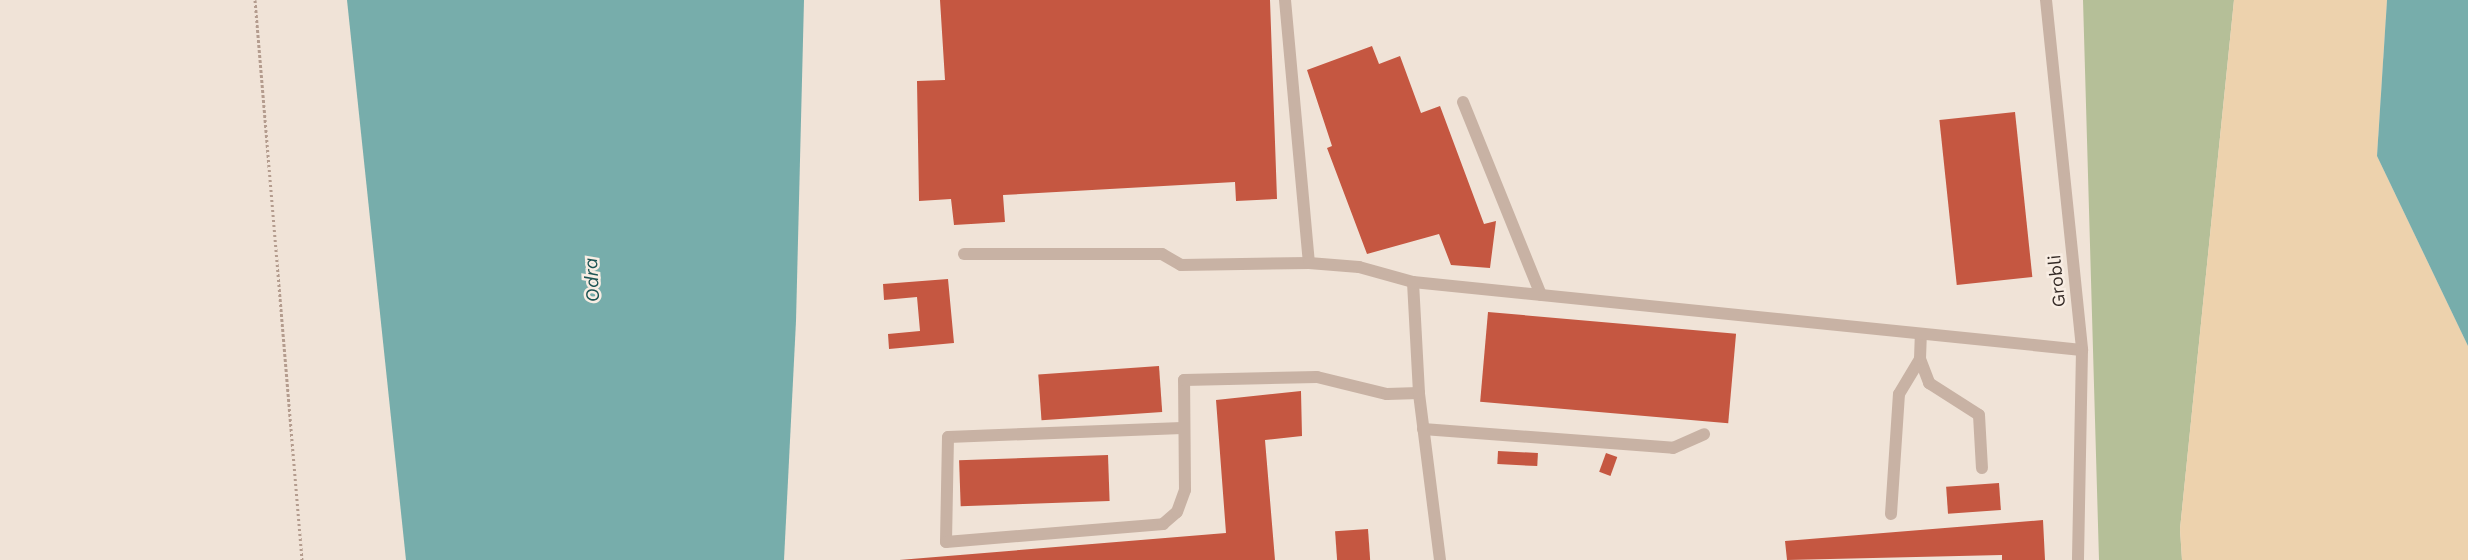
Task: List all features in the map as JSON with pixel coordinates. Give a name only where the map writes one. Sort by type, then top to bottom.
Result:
[{"type":"street","points":[[1286,0],[1309,263]]},
{"type":"street","name":"Grobli","points":[[2046,0],[2082,350],[2078,560]]},
{"type":"street","points":[[1463,102],[1541,295]]},
{"type":"street","points":[[964,254],[1162,254],[1181,265],[1309,263],[1359,267],[1413,282],[2082,350]]},
{"type":"street","points":[[1413,282],[1419,393],[1440,560]]},
{"type":"street","points":[[1921,335],[1920,359],[1929,383],[1979,415],[1982,468]]},
{"type":"street","points":[[1891,514],[1899,394],[1920,359]]},
{"type":"street","points":[[1182,428],[948,437],[946,542],[1163,524],[1177,512],[1186,490],[1182,428],[1184,380],[1317,377],[1387,394],[1419,393]]},
{"type":"street","points":[[1423,428],[1673,448],[1704,434]]},
{"type":"path","points":[[255,0],[302,560]]},
{"type":"green space","points":[[2083,0],[2234,0],[2180,529],[2182,560],[2099,560]]},
{"type":"sand","points":[[2234,0],[2387,0],[2377,156],[2468,346],[2468,560],[2182,560],[2180,529]]},
{"type":"water","name":"Odra","points":[[347,0],[804,0],[796,321],[784,560],[406,560]]},
{"type":"water","points":[[2387,0],[2468,0],[2468,346],[2377,156]]},
{"type":"building","points":[[940,0],[1270,0],[1277,199],[1236,201],[1235,182],[1003,195],[1005,222],[954,225],[951,199],[919,201],[917,81],[945,80]]},
{"type":"building","points":[[1372,46],[1379,64],[1400,56],[1421,113],[1440,106],[1484,224],[1496,221],[1490,268],[1451,265],[1439,234],[1367,254],[1327,148],[1332,146],[1307,70]]},
{"type":"building","points":[[2015,112],[2032,277],[1957,285],[1939,120]]},
{"type":"building","points":[[948,279],[954,343],[889,349],[888,334],[920,331],[917,297],[884,300],[883,284]]},
{"type":"building","points":[[1488,312],[1736,334],[1728,423],[1480,402]]},
{"type":"building","points":[[1159,366],[1162,412],[1042,420],[1038,374]]},
{"type":"building","points":[[1301,391],[1302,436],[1265,440],[1275,560],[899,560],[1226,533],[1216,400]]},
{"type":"building","points":[[1498,451],[1538,453],[1537,466],[1497,464]]},
{"type":"building","points":[[1606,453],[1617,457],[1610,476],[1599,472]]},
{"type":"building","points":[[1108,455],[1110,501],[961,506],[959,460]]},
{"type":"building","points":[[1999,483],[2001,510],[1948,514],[1946,487]]},
{"type":"building","points":[[2043,520],[2045,560],[2002,560],[2002,555],[1787,560],[1785,541]]},
{"type":"building","points":[[1368,529],[1370,560],[1337,560],[1335,531]]}]
